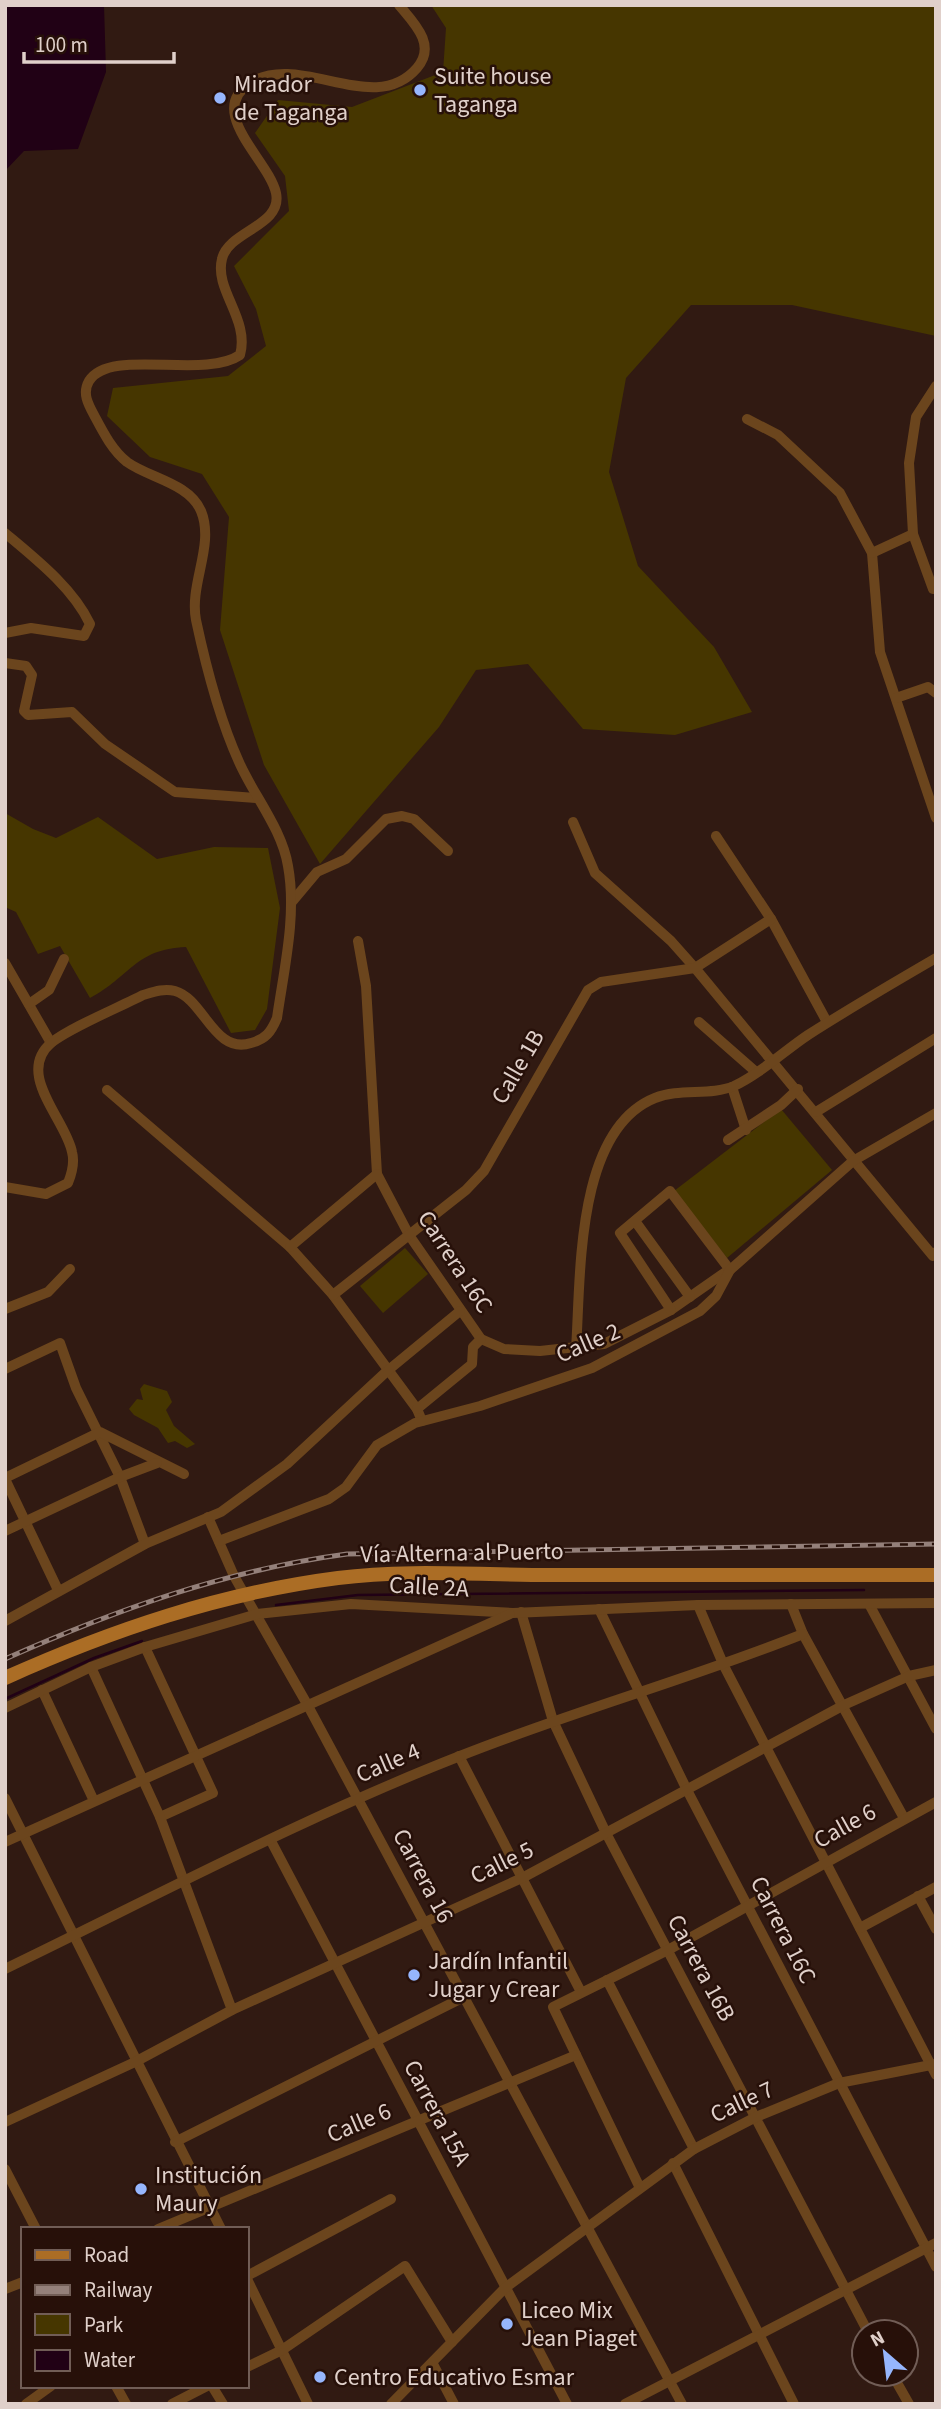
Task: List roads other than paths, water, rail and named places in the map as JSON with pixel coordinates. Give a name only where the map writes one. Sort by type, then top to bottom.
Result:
[{"type":"main road","name":"Vía Alterna al Puerto","points":[[5,1678],[102,1637],[169,1614],[252,1605],[340,1578],[431,1575],[936,1575]]},
{"type":"street","points":[[5,1186],[46,1194],[68,1183],[73,1170],[72,1151],[41,1085],[38,1072],[41,1058],[51,1043],[142,995],[159,990],[175,991],[187,997],[213,1029],[230,1043],[244,1046],[262,1040],[272,1031],[277,1018],[291,903],[288,862],[279,838],[256,798],[225,726],[196,618],[195,598],[205,538],[200,509],[184,492],[129,463],[117,452],[88,403],[85,391],[94,375],[116,365],[206,367],[228,363],[240,355],[243,342],[241,326],[220,271],[222,256],[230,245],[267,217],[276,206],[276,193],[237,124],[233,109],[236,96],[251,82],[285,74],[364,86],[399,82],[423,62],[426,50],[424,38],[399,5]]},
{"type":"street","points":[[933,589],[913,534],[911,451],[916,417],[936,386]]},
{"type":"street","points":[[747,419],[778,435],[840,493],[872,553],[880,652],[936,818]]},
{"type":"street","points":[[5,533],[35,558],[74,600],[90,624],[84,636],[31,628],[5,633]]},
{"type":"street","points":[[872,553],[913,534]]},
{"type":"street","points":[[5,663],[26,666],[32,674],[24,711],[28,715],[72,712],[105,744],[175,792],[256,798]]},
{"type":"street","points":[[896,698],[932,690]]},
{"type":"street","points":[[291,903],[317,872],[346,859],[386,820],[402,816],[414,819],[448,851]]},
{"type":"street","points":[[573,822],[596,873],[671,941],[695,968],[798,1089],[853,1161],[934,1254]]},
{"type":"street","points":[[716,836],[771,919],[827,1022]]},
{"type":"street","name":"Calle 1B","points":[[332,1295],[467,1190],[484,1171],[587,990],[601,982],[695,968],[771,919]]},
{"type":"street","name":"Carrera 16C","points":[[358,941],[366,986],[377,1174],[409,1235],[481,1339],[504,1349],[576,1349],[604,1344],[671,1310],[730,1270]]},
{"type":"street","points":[[576,1349],[592,1184],[607,1144],[635,1110],[653,1099],[669,1094],[732,1087],[827,1022],[936,958]]},
{"type":"street","points":[[29,1004],[50,990],[64,959]]},
{"type":"street","points":[[5,964],[51,1043]]},
{"type":"street","points":[[699,1022],[756,1073]]},
{"type":"street","points":[[816,1112],[936,1038]]},
{"type":"street","points":[[732,1087],[746,1130]]},
{"type":"street","points":[[728,1140],[746,1130],[798,1089]]},
{"type":"street","points":[[107,1090],[290,1247],[332,1295],[386,1372],[417,1409],[422,1421]]},
{"type":"street","name":"Calle 2","points":[[219,1541],[330,1499],[346,1487],[377,1445],[422,1421],[480,1406],[592,1368],[700,1311],[716,1296],[730,1270],[853,1161],[936,1114]]},
{"type":"street","points":[[290,1247],[377,1174]]},
{"type":"street","points":[[671,1310],[620,1233],[670,1191],[730,1270]]},
{"type":"street","points":[[635,1221],[690,1297]]},
{"type":"street","points":[[5,1309],[48,1292],[70,1269]]},
{"type":"street","points":[[5,1621],[145,1544],[220,1512],[287,1464],[386,1372],[460,1311]]},
{"type":"street","points":[[417,1409],[472,1364],[473,1347],[481,1339]]},
{"type":"street","points":[[5,1369],[60,1343],[76,1388],[120,1477],[145,1544]]},
{"type":"street","points":[[100,1432],[157,1463]]},
{"type":"street","points":[[58,1590],[5,1478],[100,1432]]},
{"type":"street","points":[[5,1531],[120,1477],[157,1463],[164,1463],[184,1474]]},
{"type":"street","name":"Carrera 16","points":[[208,1517],[252,1605],[682,2404]]},
{"type":"street","points":[[936,1603],[869,1604],[936,1729]]},
{"type":"street","name":"Calle 2A","points":[[5,1707],[91,1667],[252,1605],[351,1604],[517,1612],[698,1605],[869,1604]]},
{"type":"street","points":[[791,1604],[803,1634],[904,1818]]},
{"type":"street","points":[[698,1605],[724,1666],[934,2069]]},
{"type":"street","name":"Carrera 16C","points":[[599,1609],[687,1790],[839,2083],[930,2245],[936,2267]]},
{"type":"street","points":[[5,1842],[307,1704],[517,1612]]},
{"type":"street","name":"Carrera 16B","points":[[517,1612],[552,1721],[606,1833],[861,2318]]},
{"type":"street","name":"Calle 4","points":[[5,1969],[358,1799],[459,1756],[552,1721],[724,1666],[803,1634]]},
{"type":"street","points":[[145,1647],[214,1793],[160,1817]]},
{"type":"street","points":[[91,1667],[160,1817],[232,2010]]},
{"type":"street","name":"Calle 5","points":[[5,2122],[135,2062],[232,2010],[524,1877],[844,1705],[909,1676],[936,1670]]},
{"type":"street","points":[[42,1690],[94,1801]]},
{"type":"street","points":[[459,1756],[524,1877],[581,1993]]},
{"type":"street","points":[[5,1798],[219,2227]]},
{"type":"street","name":"Calle 6","points":[[163,2227],[576,2055],[553,2007],[668,1950],[936,1802]]},
{"type":"street","name":"Carrera 15A","points":[[271,1841],[567,2404]]},
{"type":"street","points":[[860,1928],[936,1886]]},
{"type":"street","points":[[918,1896],[936,1929]]},
{"type":"street","points":[[607,1980],[694,2149]]},
{"type":"street","points":[[175,2142],[375,2039],[464,1997]]},
{"type":"street","points":[[576,2055],[640,2188]]},
{"type":"street","name":"Calle 7","points":[[391,2404],[505,2288],[694,2149],[755,2117],[839,2083],[875,2074],[934,2069]]},
{"type":"street","points":[[673,2163],[794,2404]]},
{"type":"street","points":[[5,2169],[35,2227]]},
{"type":"street","points":[[248,2276],[391,2199]]},
{"type":"street","points":[[625,2404],[930,2245]]},
{"type":"street","points":[[248,2367],[282,2350],[405,2266],[452,2342]]},
{"type":"street","points":[[248,2279],[307,2404]]},
{"type":"street","points":[[5,2289],[21,2282]]},
{"type":"street","points":[[433,2364],[454,2404]]},
{"type":"street","points":[[26,2404],[48,2388]]},
{"type":"street","points":[[117,2388],[126,2404]]},
{"type":"street","points":[[172,2404],[205,2388]]},
{"type":"street","points":[[211,2388],[223,2404]]},
{"type":"street","points":[[900,2388],[909,2404]]},
{"type":"water","points":[[5,5],[104,5],[106,72],[78,149],[24,151],[5,171]]},
{"type":"waterway","points":[[276,1605],[358,1595],[864,1590]]},
{"type":"waterway","points":[[5,1699],[94,1658],[142,1641]]},
{"type":"railway","points":[[5,1659],[88,1624],[172,1594],[258,1570],[347,1554],[936,1544]]},
{"type":"place","name":"Suite house Taganga","points":[[420,90]]},
{"type":"place","name":"Mirador de Taganga","points":[[220,98]]},
{"type":"place","name":"Jardín Infantil Jugar y Crear","points":[[414,1975]]},
{"type":"place","name":"Institución Maury","points":[[141,2189]]},
{"type":"place","name":"Liceo Mix Jean Piaget","points":[[507,2324]]},
{"type":"place","name":"Centro Educativo Esmar","points":[[320,2377]]}]
